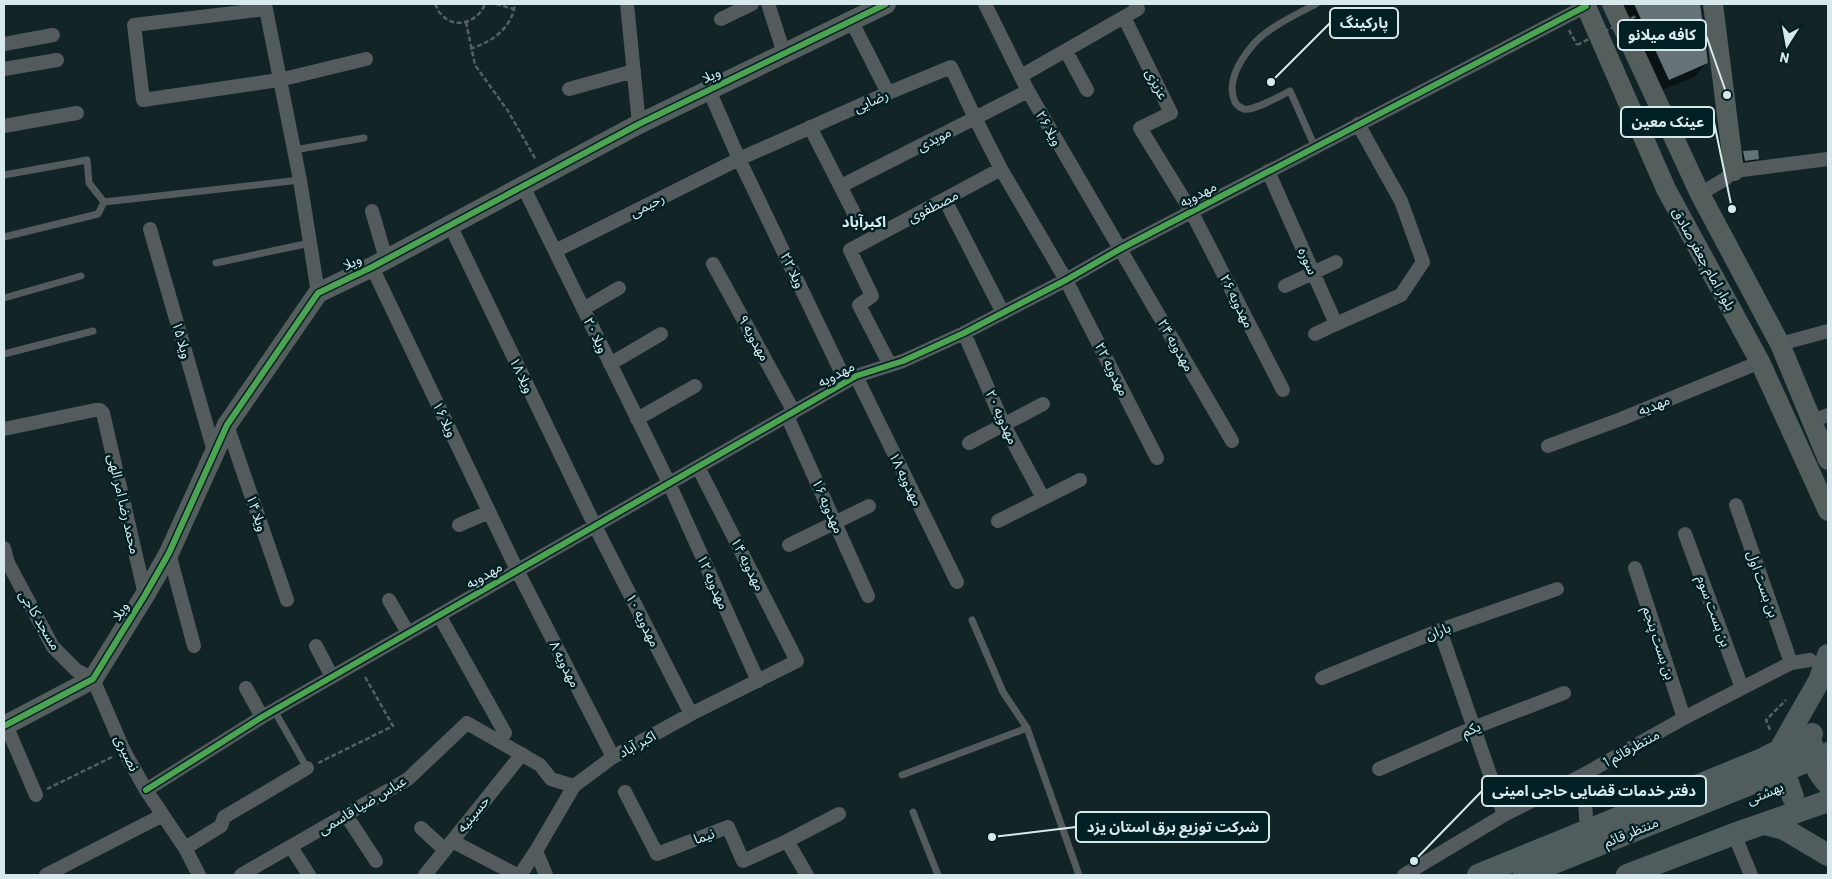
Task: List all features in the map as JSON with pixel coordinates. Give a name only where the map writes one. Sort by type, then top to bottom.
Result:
[{"type":"main road","points":[[1773,759],[1819,681],[1819,657]]},
{"type":"main road","points":[[1828,694],[1815,715],[1817,744],[1813,762],[1820,776],[1828,784]]},
{"type":"main road","points":[[1478,875],[1586,830],[1817,744]]},
{"type":"main road","name":"بهشتی","points":[[1738,788],[1817,744]]},
{"type":"main road","points":[[1772,822],[1790,809],[1794,802],[1794,797],[1783,769],[1773,759]]},
{"type":"main road","name":"بهشتی","points":[[1703,819],[1828,767]]},
{"type":"main road","name":"منتظر قائم","points":[[1524,875],[1738,788]]},
{"type":"main road","points":[[1627,875],[1734,834],[1828,801]]},
{"type":"main road","name":"منتظر قائم","points":[[1565,875],[1703,819]]},
{"type":"main road","points":[[1772,822],[1828,855]]},
{"type":"street","points":[[627,4],[639,124]]},
{"type":"street","points":[[721,18],[752,4]]},
{"type":"street","points":[[768,4],[784,53]]},
{"type":"street","name":"ویلا","points":[[93,679],[169,553],[227,425],[318,293],[379,263],[639,124],[886,4]]},
{"type":"street","name":"ویلا ۲۶","points":[[985,4],[1028,91],[1120,249]]},
{"type":"street","points":[[1021,76],[1124,18],[1138,9],[1136,4]]},
{"type":"street","name":"بلوار امام جعفر صادق","points":[[1612,4],[1700,194],[1820,418],[1828,460]]},
{"type":"street","points":[[1713,4],[1734,171]]},
{"type":"street","name":"مهدویه","points":[[146,790],[268,713],[851,379],[903,361],[964,334],[1191,211],[1585,5]]},
{"type":"street","name":"بلوار امام جعفر صادق","points":[[1585,5],[1666,189],[1760,362],[1828,511]]},
{"type":"street","points":[[318,293],[300,180],[280,80],[266,6],[134,25],[143,100],[280,80],[366,59]]},
{"type":"street","name":"عزیزی","points":[[1124,18],[1171,113],[1140,128],[1191,211]]},
{"type":"street","points":[[851,20],[888,93]]},
{"type":"street","points":[[4,44],[53,35]]},
{"type":"street","points":[[1066,51],[1087,90]]},
{"type":"street","points":[[4,69],[57,60]]},
{"type":"street","name":"رضایی","points":[[739,159],[888,93],[952,67],[975,118]]},
{"type":"street","points":[[570,89],[634,71]]},
{"type":"street","name":"ویلا ۲۲","points":[[709,90],[739,159],[851,379]]},
{"type":"street","name":"مویدی","points":[[841,186],[1028,91]]},
{"type":"street","points":[[4,126],[77,113]]},
{"type":"street","points":[[975,118],[1001,169],[1066,280]]},
{"type":"street","points":[[1315,334],[1401,295],[1423,262],[1401,201],[1358,124]]},
{"type":"street","points":[[810,128],[857,219]]},
{"type":"street","name":"رحیمی","points":[[555,251],[739,159]]},
{"type":"street","points":[[1700,194],[1725,179],[1734,171],[1828,159]]},
{"type":"street","name":"مصطفوی","points":[[890,365],[859,305],[872,296],[850,250],[1001,169]]},
{"type":"street","name":"سوره","points":[[1268,171],[1336,324]]},
{"type":"street","name":"ویلا ۲۰","points":[[523,186],[669,483]]},
{"type":"street","points":[[945,200],[1003,313]]},
{"type":"street","name":"ویلا ۱۶","points":[[372,211],[379,263],[489,512],[518,570]]},
{"type":"street","name":"مهدویه ۲۶","points":[[1191,211],[1283,390]]},
{"type":"street","name":"ویلا ۱۸","points":[[450,225],[595,526]]},
{"type":"street","name":"ویلا ۱۵","points":[[150,230],[214,451]]},
{"type":"street","name":"مهدویه ۲۴","points":[[1120,249],[1232,441]]},
{"type":"street","points":[[1285,286],[1336,262]]},
{"type":"street","name":"مهدویه ۹","points":[[713,264],[791,414]]},
{"type":"street","name":"مهدویه ۲۲","points":[[1066,280],[1157,458]]},
{"type":"street","points":[[583,309],[619,288]]},
{"type":"street","points":[[1780,344],[1828,331]]},
{"type":"street","points":[[610,364],[661,334]]},
{"type":"street","name":"مهدویه ۲۰","points":[[964,334],[1004,424],[1043,498]]},
{"type":"street","name":"مهديه","points":[[1548,446],[1621,419],[1760,362]]},
{"type":"street","name":"مهدویه ۱۸","points":[[851,379],[956,582]]},
{"type":"street","points":[[637,419],[695,386]]},
{"type":"street","points":[[969,443],[1043,404]]},
{"type":"street","name":"محمد رضا امر الهی","points":[[4,428],[95,410],[100,410],[103,413],[145,595]]},
{"type":"street","name":"مهدویه ۱۶","points":[[791,414],[835,523],[868,596]]},
{"type":"street","name":"ویلا ۱۴","points":[[227,425],[287,600]]},
{"type":"street","name":"مهدویه ۱۴","points":[[698,466],[797,661]]},
{"type":"street","points":[[998,521],[1080,480]]},
{"type":"street","name":"مهدویه ۱۲","points":[[669,483],[758,681]]},
{"type":"street","name":"بن بست اول","points":[[1736,505],[1791,663]]},
{"type":"street","points":[[788,545],[869,506]]},
{"type":"street","points":[[459,525],[489,512]]},
{"type":"street","name":"مهدویه ۱۰","points":[[595,526],[691,714]]},
{"type":"street","name":"بن بست سوم","points":[[1686,534],[1742,688]]},
{"type":"street","name":"مسجد کاجی","points":[[4,548],[8,563],[53,647],[76,670],[93,679]]},
{"type":"street","points":[[169,553],[194,646]]},
{"type":"street","name":"بن بست پنجم","points":[[1635,568],[1684,718]]},
{"type":"street","name":"مهدویه ۸","points":[[518,570],[613,757]]},
{"type":"street","name":"باران","points":[[1322,678],[1440,630],[1557,590]]},
{"type":"street","points":[[389,600],[408,633]]},
{"type":"street","points":[[440,615],[505,733],[499,740]]},
{"type":"street","points":[[1440,630],[1504,815]]},
{"type":"street","points":[[316,646],[332,677]]},
{"type":"street","name":"منتظرقائم 1","points":[[1404,875],[1504,815],[1583,775],[1684,718],[1791,663],[1819,657]]},
{"type":"street","name":"اکبر آباد","points":[[519,875],[536,851],[574,786],[613,757],[691,714],[797,661]]},
{"type":"street","points":[[36,795],[5,726],[93,679]]},
{"type":"street","name":"نصیری","points":[[93,679],[124,751],[146,790],[185,848],[198,875]]},
{"type":"street","points":[[246,688],[268,713]]},
{"type":"street","name":"یکم","points":[[1379,769],[1473,728],[1564,692]]},
{"type":"street","name":"عباس ضیا قاسمی","points":[[241,875],[408,779],[467,723],[540,765],[551,779],[574,786]]},
{"type":"street","name":"حسینیه","points":[[425,875],[522,754]]},
{"type":"street","points":[[185,848],[221,826],[224,817],[307,768]]},
{"type":"street","points":[[1583,775],[1586,830]]},
{"type":"street","name":"نیما","points":[[625,792],[657,854],[728,827],[743,861],[788,841]]},
{"type":"street","points":[[807,875],[788,841],[839,814]]},
{"type":"street","points":[[346,815],[376,862]]},
{"type":"street","points":[[46,875],[163,816]]},
{"type":"street","points":[[421,828],[448,846],[519,875]]},
{"type":"street","points":[[1734,834],[1752,875]]},
{"type":"street","points":[[291,846],[309,875]]},
{"type":"street","points":[[536,851],[546,875]]},
{"type":"lane","points":[[1315,147],[1290,91],[1253,108],[1243,109],[1237,105],[1231,94],[1235,73],[1253,44],[1282,21],[1316,4]]},
{"type":"lane","points":[[294,150],[364,138]]},
{"type":"lane","points":[[4,175],[87,160],[89,183],[104,202]]},
{"type":"lane","points":[[104,202],[300,180]]},
{"type":"lane","points":[[4,237],[98,214],[104,202]]},
{"type":"lane","points":[[216,263],[310,243]]},
{"type":"lane","points":[[4,298],[81,276]]},
{"type":"lane","points":[[4,354],[94,331]]},
{"type":"lane","points":[[972,620],[1003,692],[1027,728],[1079,875]]},
{"type":"lane","points":[[268,713],[307,768]]},
{"type":"lane","points":[[902,775],[1027,728]]},
{"type":"lane","points":[[913,812],[938,875]]},
{"type":"path","points":[[435,4],[441,15],[452,22],[466,22],[476,18],[483,11],[485,4]]},
{"type":"path","points":[[496,4],[514,9]]},
{"type":"path","points":[[470,49],[485,44],[498,35],[508,23],[515,4]]},
{"type":"path","points":[[1567,26],[1577,45],[1636,16]]},
{"type":"path","points":[[466,22],[470,49],[475,65],[508,110],[544,174]]},
{"type":"path","points":[[307,768],[393,726],[357,663]]},
{"type":"path","points":[[36,795],[124,751]]},
{"type":"building","points":[[1634,4],[1700,4],[1708,63],[1669,80]]},
{"type":"building","points":[[1758,150],[1759,159],[1745,161],[1743,151]]},
{"type":"cycle path","points":[[4,726],[93,679],[169,553],[227,425],[318,293],[372,267],[639,124],[886,4]]},
{"type":"cycle path","points":[[146,790],[262,717],[856,376],[903,361],[964,333],[1066,280],[1120,249],[1586,6]]},
{"type":"place","name":"پارکینگ","points":[[1271,82]]},
{"type":"place","name":"کافه میلانو","points":[[1727,95]]},
{"type":"place","name":"عینک معین","points":[[1732,209]]},
{"type":"place","name":"شرکت توزیع برق استان یزد","points":[[992,837]]},
{"type":"place","name":"دفتر خدمات قضایی حاجی امینی","points":[[1414,861]]},
{"type":"district","name":"اکبرآباد","points":[[864,222]]}]
